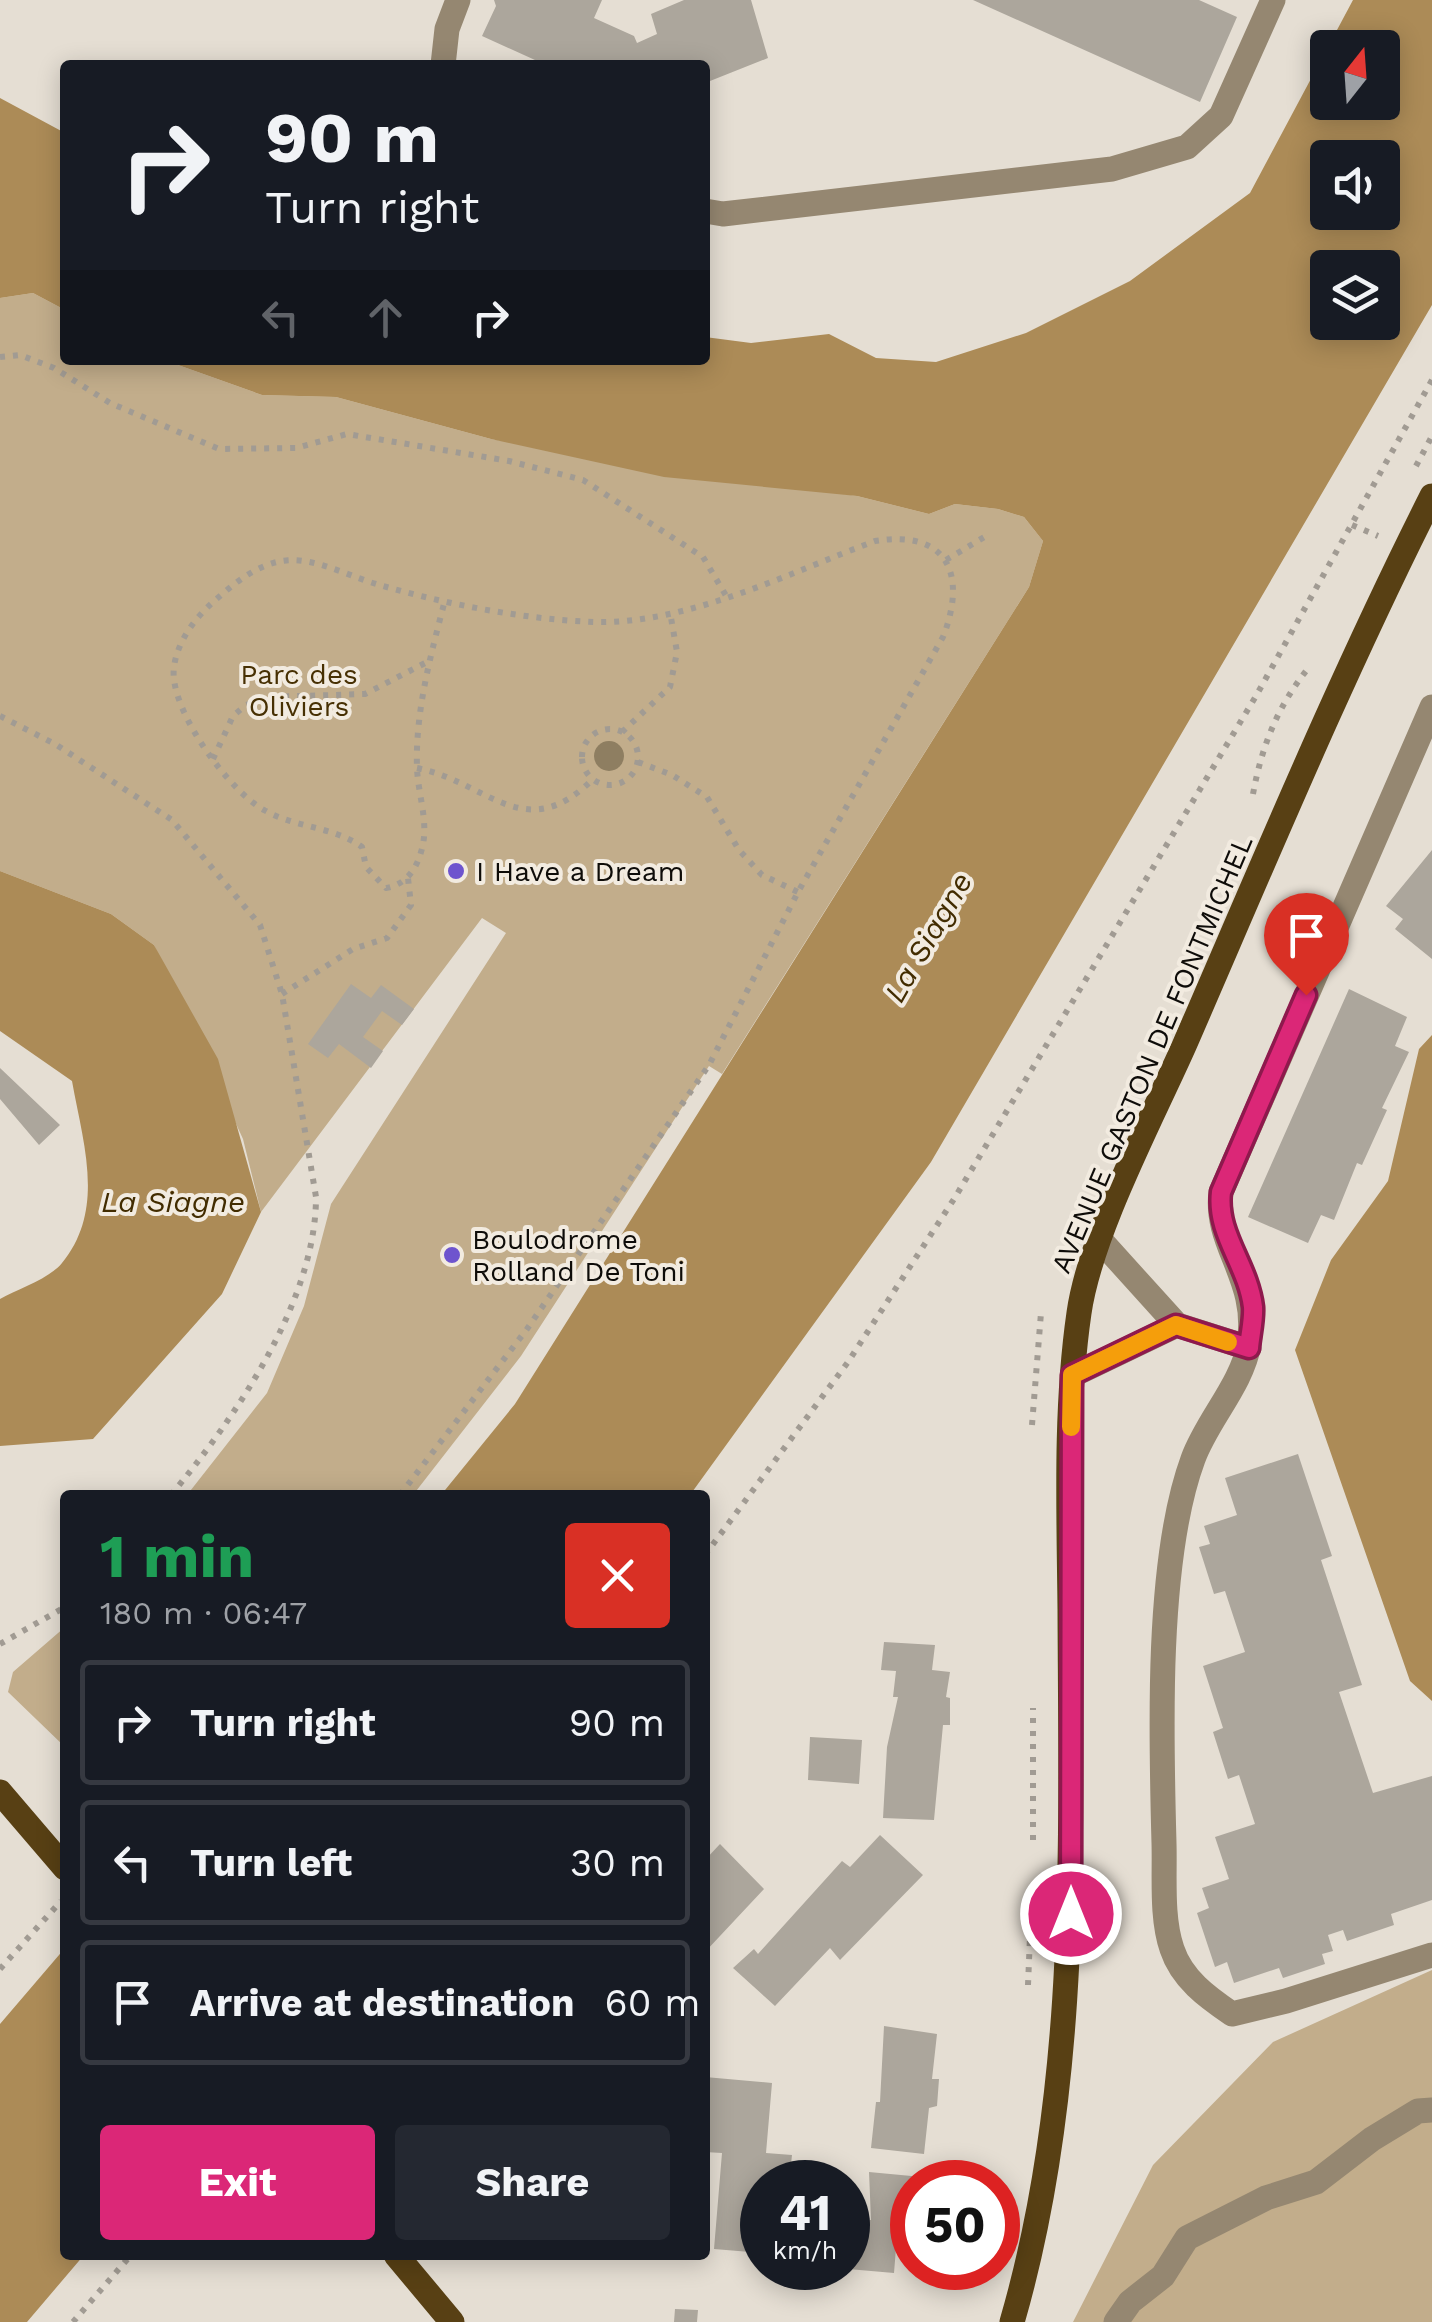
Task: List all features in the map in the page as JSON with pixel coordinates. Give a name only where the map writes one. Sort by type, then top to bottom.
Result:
[{"type":"main road","name":"AVENUE GASTON DE FONTMICHEL","points":[[1012,2322],[1046,2187],[1071,1914],[1072,1375],[1079,1307],[1100,1241],[1325,720],[1432,496]]},
{"type":"main road","points":[[0,1792],[60,1862]]},
{"type":"main road","points":[[400,2260],[452,2322]]},
{"type":"lane","points":[[444,60],[446,29],[458,0]]},
{"type":"lane","points":[[710,212],[724,214],[1112,169],[1187,148],[1221,116],[1272,0]]},
{"type":"lane","points":[[1432,706],[1221,1192],[1221,1227],[1234,1248],[1253,1309],[1249,1348],[1193,1459],[1171,1563],[1162,1797],[1172,1949],[1198,1991],[1232,2014],[1286,2002],[1432,1954]]},
{"type":"lane","points":[[1100,1241],[1176,1325],[1249,1348]]},
{"type":"lane","points":[[1072,1375],[1176,1325]]},
{"type":"lane","points":[[1116,2322],[1130,2302],[1163,2276],[1187,2238],[1266,2198],[1316,2182],[1372,2139],[1418,2111],[1432,2110]]},
{"type":"path","points":[[0,357],[20,355],[54,368],[110,404],[219,449],[296,448],[347,434],[509,462],[583,480],[703,557],[728,599]]},
{"type":"path","points":[[710,1548],[848,1362],[954,1200],[1256,696],[1432,380]]},
{"type":"path","points":[[1352,524],[1378,536]]},
{"type":"path","points":[[946,560],[986,536]]},
{"type":"path","points":[[404,1490],[527,1329],[709,1065],[798,892],[943,637],[954,607],[955,581],[946,560],[915,541],[875,541],[728,599],[596,622],[446,600],[303,560],[270,562],[239,580],[202,612],[182,640],[173,669],[178,692],[213,760],[264,810],[348,837],[362,847],[366,868],[386,888],[408,877]]},
{"type":"path","points":[[282,994],[353,949],[388,938],[411,905],[408,877],[422,851],[425,825],[416,768],[430,660],[446,600]]},
{"type":"path","points":[[622,732],[670,687],[677,652],[670,612]]},
{"type":"path","points":[[213,760],[233,716],[246,705],[269,697],[365,694],[430,660]]},
{"type":"path","points":[[0,716],[56,744],[172,820],[260,925],[282,994],[316,1198],[316,1230],[279,1334],[220,1436],[174,1490]]},
{"type":"path","points":[[610,729],[632,739],[638,762],[625,781],[614,785],[593,778],[582,759],[590,738],[610,729]]},
{"type":"path","points":[[638,762],[672,775],[707,797],[739,850],[762,875],[798,892]]},
{"type":"path","points":[[416,768],[442,773],[508,807],[534,811],[557,808],[593,778]]},
{"type":"path","points":[[0,1644],[60,1611]]},
{"type":"path","points":[[0,1970],[60,1902]]},
{"type":"path","points":[[73,2322],[127,2260]]},
{"type":"green space","name":"Parc des Oliviers","points":[[33,293],[60,307],[60,365],[178,365],[262,395],[336,397],[491,439],[857,496],[929,514],[955,504],[998,509],[1024,517],[1043,541],[1029,587],[722,1074],[709,1066],[521,1356],[417,1490],[191,1490],[267,1393],[304,1306],[331,1204],[506,933],[482,918],[261,1212],[243,1139],[154,945],[111,914],[0,871],[0,298]]},
{"type":"green space","points":[[60,1631],[60,1742],[8,1692],[13,1672]]},
{"type":"green space","points":[[1432,1970],[1432,2322],[1073,2322],[1153,2165],[1273,2042]]},
{"type":"water","points":[[1353,0],[1432,0],[1432,305],[931,1162],[694,1490],[445,1490],[515,1404],[1029,587],[1043,541],[1024,517],[998,509],[955,504],[929,514],[857,496],[664,477],[491,439],[336,397],[262,395],[178,365],[710,365],[710,338],[751,343],[829,334],[876,358],[936,362],[1026,333],[1130,281],[1250,193],[1310,81],[1310,120],[1400,120],[1400,30],[1337,30]]},
{"type":"water","points":[[0,98],[60,130],[60,307],[33,293],[0,298]]},
{"type":"water","name":"La Siagne","points":[[0,871],[111,914],[154,945],[218,1059],[261,1212],[222,1294],[93,1439],[0,1446],[0,1299],[41,1279],[62,1263],[84,1220],[88,1175],[72,1081],[0,1031]]},
{"type":"water","points":[[1432,1035],[1432,1701],[1410,1681],[1295,1350],[1331,1260],[1388,1181],[1419,1049]]},
{"type":"water","points":[[60,1954],[60,2260],[80,2260],[27,2322],[0,2322],[0,2024]]},
{"type":"building","points":[[494,0],[602,0],[594,18],[634,36],[637,43],[657,34],[651,14],[684,0],[751,0],[768,58],[710,81],[710,60],[535,60],[482,36],[496,6]]},
{"type":"building","points":[[973,0],[1199,0],[1237,17],[1200,102]]},
{"type":"building","points":[[1432,850],[1432,959],[1395,929],[1403,919],[1386,906]]},
{"type":"building","points":[[351,984],[371,998],[381,985],[414,1009],[402,1025],[382,1011],[363,1037],[383,1051],[371,1068],[339,1044],[328,1058],[308,1044]]},
{"type":"building","points":[[1349,989],[1407,1017],[1395,1046],[1409,1052],[1382,1108],[1387,1110],[1362,1165],[1357,1163],[1334,1220],[1321,1215],[1308,1243],[1248,1217]]},
{"type":"building","points":[[0,1068],[60,1125],[39,1145],[0,1099]]},
{"type":"building","points":[[1298,1454],[1332,1556],[1321,1560],[1362,1685],[1339,1692],[1373,1793],[1432,1776],[1432,1900],[1391,1914],[1394,1925],[1347,1941],[1343,1930],[1328,1935],[1333,1951],[1322,1954],[1325,1964],[1283,1978],[1279,1968],[1234,1983],[1227,1962],[1215,1967],[1197,1913],[1209,1908],[1202,1888],[1229,1879],[1215,1837],[1255,1824],[1239,1775],[1228,1779],[1213,1732],[1223,1728],[1203,1666],[1245,1652],[1225,1591],[1214,1594],[1199,1547],[1210,1544],[1204,1526],[1237,1515],[1225,1478]]},
{"type":"building","points":[[884,1642],[935,1645],[932,1670],[950,1672],[946,1697],[950,1698],[950,1725],[943,1725],[934,1820],[883,1818],[887,1747],[898,1697],[893,1697],[896,1671],[881,1670]]},
{"type":"building","points":[[810,1737],[862,1740],[859,1784],[808,1780]]},
{"type":"building","points":[[880,1835],[923,1875],[840,1960],[830,1948],[775,2006],[733,1968],[754,1949],[758,1954],[842,1861],[850,1867]]},
{"type":"building","points":[[720,1844],[764,1889],[710,1947],[710,1855]]},
{"type":"building","points":[[884,2026],[937,2034],[932,2079],[939,2079],[937,2106],[929,2108],[924,2154],[871,2148],[876,2102],[880,2102]]},
{"type":"building","points":[[710,2077],[772,2083],[766,2153],[792,2155],[791,2160],[740,2160],[740,2251],[714,2249],[722,2153],[710,2152]]},
{"type":"building","points":[[870,2172],[890,2174],[890,2273],[870,2271]]},
{"type":"building","points":[[675,2309],[698,2310],[697,2322],[674,2322]]},
{"type":"slow traffic","points":[[1071,1427],[1072,1375],[1176,1325],[1228,1342]]},
{"type":"place","name":"I Have a Dream","points":[[456,871]]},
{"type":"place","name":"Boulodrome Rolland De Toni","points":[[452,1255]]},
{"type":"route","points":[[1071,1914],[1072,1375],[1176,1325],[1249,1348],[1253,1309],[1234,1248],[1221,1227],[1221,1192],[1306,995]]}]
